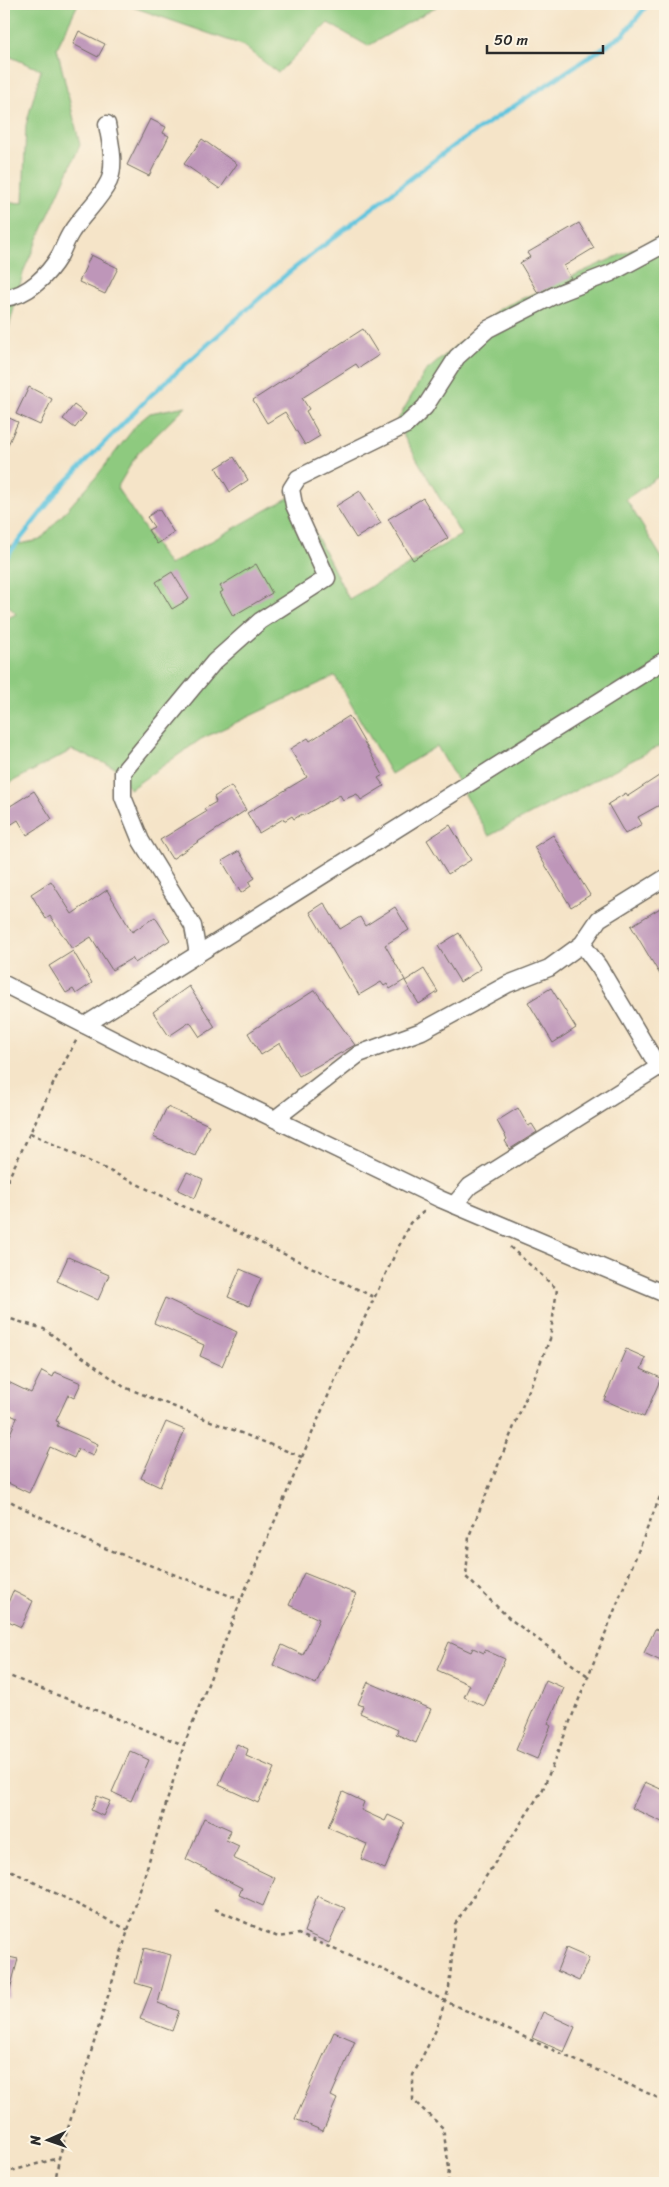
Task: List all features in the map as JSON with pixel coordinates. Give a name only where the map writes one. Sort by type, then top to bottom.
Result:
[{"type":"street","points":[[4,298],[12,297],[34,286],[58,257],[72,231],[109,180],[112,154],[107,124]]},
{"type":"street","points":[[198,954],[193,926],[141,841],[123,798],[123,772],[214,662],[260,621],[327,578],[294,505],[291,489],[298,478],[406,425],[425,407],[457,357],[488,329],[557,294],[610,273],[665,244]]},
{"type":"street","points":[[85,1025],[665,660]]},
{"type":"street","points":[[275,1119],[359,1054],[422,1031],[473,1005],[508,984],[549,968],[582,944],[599,919],[665,878]]},
{"type":"street","points":[[447,1202],[662,1065],[582,944]]},
{"type":"street","points":[[4,984],[447,1202],[665,1294]]},
{"type":"path","points":[[4,1188],[56,1078],[85,1025]]},
{"type":"path","points":[[30,1133],[374,1298]]},
{"type":"path","points":[[55,2183],[59,2158],[184,1745],[241,1600],[334,1382],[410,1223],[447,1202]]},
{"type":"path","points":[[505,1242],[557,1289],[550,1339],[469,1536],[466,1577],[510,1620],[588,1676]]},
{"type":"path","points":[[4,1317],[44,1329],[124,1387],[302,1457]]},
{"type":"path","points":[[448,2183],[449,2168],[443,2128],[413,2100],[413,2075],[436,2030],[449,1988],[455,1924],[543,1789],[665,1484]]},
{"type":"path","points":[[4,1498],[89,1542],[241,1600]]},
{"type":"path","points":[[4,1674],[184,1745]]},
{"type":"path","points":[[4,1867],[128,1930]]},
{"type":"path","points":[[215,1908],[278,1937],[298,1934],[386,1971],[445,2001],[665,2101]]},
{"type":"path","points":[[4,2173],[59,2158]]},
{"type":"green space","points":[[4,4],[78,4],[57,48],[80,145],[24,270],[4,346],[4,202],[23,203],[26,125],[41,70],[4,54]]},
{"type":"green space","points":[[124,4],[441,4],[368,46],[328,23],[278,73],[242,45]]},
{"type":"green space","points":[[665,235],[665,472],[626,499],[665,563],[665,743],[489,836],[437,746],[391,774],[335,676],[201,739],[130,789],[114,767],[72,750],[4,786],[4,620],[16,614],[4,601],[4,547],[40,540],[96,477],[138,423],[150,413],[186,406],[137,454],[117,488],[169,565],[295,494],[349,599],[461,535],[396,423],[425,372],[501,308]]},
{"type":"building","points":[[79,31],[105,44],[98,57],[73,44]]},
{"type":"building","points":[[150,119],[166,127],[163,133],[169,136],[149,176],[127,165]]},
{"type":"building","points":[[202,139],[237,164],[220,189],[184,164]]},
{"type":"building","points":[[579,223],[594,248],[564,266],[571,278],[538,293],[520,263],[530,257],[527,253]]},
{"type":"building","points":[[91,255],[118,268],[105,294],[79,282]]},
{"type":"building","points":[[363,329],[379,355],[359,368],[356,364],[302,398],[309,409],[306,411],[320,436],[305,445],[285,412],[267,423],[253,400]]},
{"type":"building","points":[[29,387],[52,399],[40,425],[16,414]]},
{"type":"building","points":[[74,405],[86,414],[75,428],[63,419]]},
{"type":"building","points":[[7,417],[18,422],[4,454],[4,423]]},
{"type":"building","points":[[234,457],[248,480],[230,492],[216,468]]},
{"type":"building","points":[[360,491],[381,523],[356,538],[336,506]]},
{"type":"building","points":[[423,498],[448,538],[413,560],[388,519]]},
{"type":"building","points":[[159,509],[174,533],[157,544],[148,530],[154,527],[147,517]]},
{"type":"building","points":[[256,564],[272,593],[233,616],[220,593],[223,591],[220,586]]},
{"type":"building","points":[[172,572],[189,599],[172,609],[156,582]]},
{"type":"building","points":[[349,716],[383,775],[378,778],[384,786],[361,800],[357,794],[343,800],[340,795],[303,816],[302,814],[294,819],[292,816],[284,821],[283,819],[259,833],[247,813],[307,777],[290,749],[308,738],[310,741]]},
{"type":"building","points":[[665,772],[665,802],[638,817],[642,824],[625,834],[608,804],[626,793],[628,796]]},
{"type":"building","points":[[231,786],[246,810],[172,859],[160,840],[206,812],[204,809],[216,802],[214,797]]},
{"type":"building","points":[[34,791],[52,819],[27,835],[18,820],[4,829],[4,810]]},
{"type":"building","points":[[450,825],[471,860],[448,874],[427,840]]},
{"type":"building","points":[[553,835],[590,895],[571,907],[534,847]]},
{"type":"building","points":[[239,851],[255,878],[249,882],[251,886],[241,893],[222,861]]},
{"type":"building","points":[[51,881],[72,914],[107,890],[132,932],[155,917],[170,940],[135,963],[132,958],[112,970],[91,937],[72,949],[50,916],[46,919],[31,894]]},
{"type":"building","points":[[324,903],[340,929],[360,917],[365,926],[395,907],[409,930],[385,945],[405,980],[390,989],[387,984],[384,986],[381,982],[359,995],[310,912]]},
{"type":"building","points":[[665,905],[665,983],[631,926]]},
{"type":"building","points":[[459,933],[481,969],[460,982],[438,946]]},
{"type":"building","points":[[73,951],[92,983],[76,994],[73,989],[66,993],[49,966]]},
{"type":"building","points":[[424,969],[438,992],[419,1004],[405,981]]},
{"type":"building","points":[[189,986],[215,1027],[200,1037],[190,1022],[169,1036],[153,1012]]},
{"type":"building","points":[[551,988],[576,1028],[553,1043],[528,1002]]},
{"type":"building","points":[[315,990],[355,1045],[299,1076],[280,1043],[261,1055],[248,1033]]},
{"type":"building","points":[[167,1107],[209,1125],[195,1156],[153,1137]]},
{"type":"building","points":[[518,1108],[528,1126],[532,1124],[537,1132],[510,1149],[497,1121]]},
{"type":"building","points":[[187,1172],[203,1179],[195,1198],[178,1190]]},
{"type":"building","points":[[68,1257],[109,1275],[98,1300],[57,1281]]},
{"type":"building","points":[[240,1269],[261,1278],[249,1306],[228,1297]]},
{"type":"building","points":[[165,1298],[237,1332],[222,1366],[200,1356],[204,1345],[154,1323]]},
{"type":"building","points":[[626,1349],[646,1358],[641,1369],[661,1378],[644,1417],[604,1400]]},
{"type":"building","points":[[42,1371],[53,1377],[55,1372],[81,1383],[74,1398],[68,1395],[56,1421],[59,1422],[57,1426],[98,1444],[93,1456],[78,1449],[74,1458],[50,1447],[29,1493],[4,1481],[4,1447],[17,1418],[4,1412],[4,1380],[31,1393]]},
{"type":"building","points":[[166,1422],[185,1430],[160,1487],[141,1478]]},
{"type":"building","points":[[304,1573],[356,1594],[316,1684],[273,1665],[282,1645],[303,1655],[319,1619],[289,1605]]},
{"type":"building","points":[[13,1591],[33,1601],[21,1627],[4,1619],[4,1612]]},
{"type":"building","points":[[655,1629],[665,1633],[665,1663],[644,1653]]},
{"type":"building","points":[[449,1642],[471,1652],[473,1648],[484,1653],[485,1650],[505,1659],[484,1706],[464,1697],[470,1685],[437,1670]]},
{"type":"building","points":[[546,1680],[564,1688],[548,1724],[551,1726],[537,1759],[516,1750]]},
{"type":"building","points":[[368,1682],[431,1709],[416,1743],[396,1734],[398,1730],[360,1713],[363,1706],[358,1704]]},
{"type":"building","points":[[237,1744],[248,1749],[246,1756],[274,1768],[258,1803],[219,1785]]},
{"type":"building","points":[[130,1751],[149,1760],[131,1801],[112,1792]]},
{"type":"building","points":[[645,1782],[665,1791],[665,1815],[662,1822],[632,1808]]},
{"type":"building","points":[[343,1792],[364,1802],[361,1810],[385,1821],[388,1815],[405,1823],[385,1869],[361,1859],[367,1844],[328,1827]]},
{"type":"building","points":[[97,1796],[110,1801],[103,1816],[91,1810]]},
{"type":"building","points":[[204,1818],[231,1830],[226,1840],[239,1846],[233,1858],[275,1878],[263,1906],[239,1895],[242,1888],[186,1859]]},
{"type":"building","points":[[317,1896],[345,1908],[329,1943],[304,1932]]},
{"type":"building","points":[[144,1948],[171,1955],[158,2003],[179,2011],[172,2031],[140,2019],[152,1988],[135,1983]]},
{"type":"building","points":[[566,1948],[589,1958],[579,1981],[557,1971]]},
{"type":"building","points":[[4,1956],[18,1959],[8,1997],[4,1997]]},
{"type":"building","points":[[543,2012],[575,2027],[564,2052],[532,2038]]},
{"type":"building","points":[[334,2032],[355,2041],[331,2096],[337,2099],[323,2131],[295,2119]]},
{"type":"waterway","points":[[4,560],[61,487],[150,396],[288,273],[450,148],[624,34],[648,4]]}]
